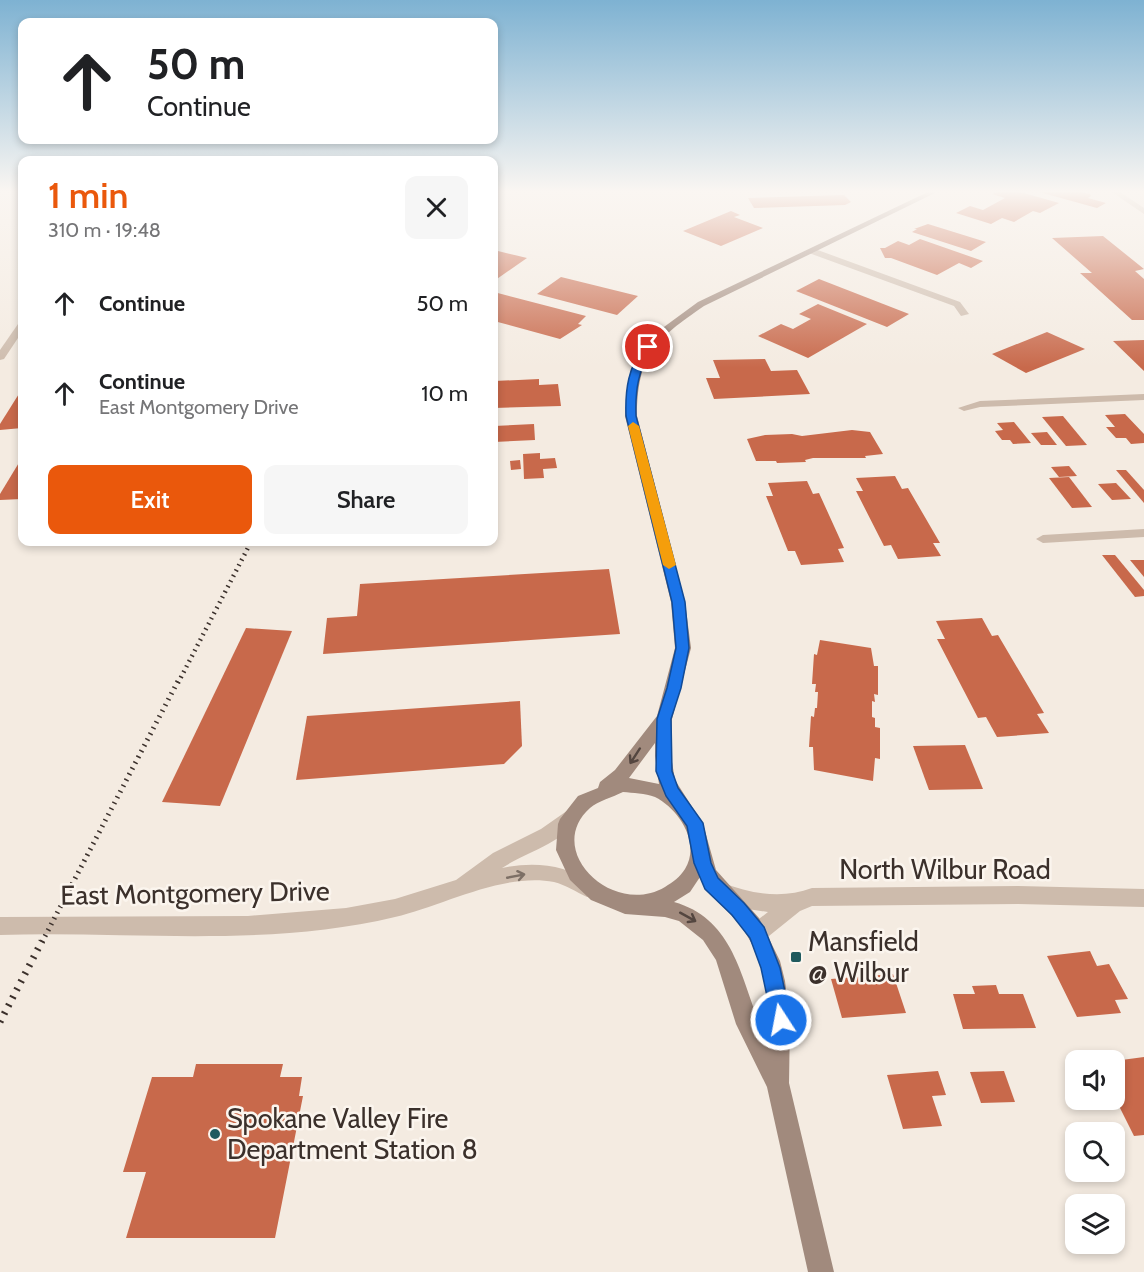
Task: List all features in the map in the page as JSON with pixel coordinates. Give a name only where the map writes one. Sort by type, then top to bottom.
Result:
[{"type":"main road","points":[[777,1085],[781,1020],[770,968],[758,933],[738,909],[711,883],[703,863],[695,823],[671,791],[664,771],[664,719],[674,688],[682,648],[678,602],[631,416],[630,389],[640,358],[656,337],[671,323],[701,304],[815,249]]},
{"type":"main road","points":[[664,719],[621,775],[584,801],[571,816],[564,835],[566,856],[574,874],[589,890],[609,900],[676,910],[694,919],[710,933],[724,955],[747,1024],[777,1085],[821,1272]]},
{"type":"main road","points":[[601,790],[622,785],[644,786],[665,794],[682,806]]},
{"type":"main road","points":[[632,905],[655,903],[675,894],[690,879],[699,861],[700,842]]},
{"type":"street","points":[[812,251],[957,304],[963,315]]},
{"type":"street","points":[[0,357],[18,332]]},
{"type":"street","points":[[964,408],[981,404],[1144,397]]},
{"type":"street","points":[[1043,539],[1144,533]]},
{"type":"street","name":"East Montgomery Drive","points":[[459,888],[500,859],[559,827],[571,816]]},
{"type":"street","name":"East Montgomery Drive","points":[[0,926],[51,923],[277,924],[363,915],[424,900],[459,888],[537,873],[561,875],[589,890]]},
{"type":"street","points":[[711,883],[724,893],[747,900],[765,903],[802,900]]},
{"type":"street","name":"North Wilbur Road","points":[[758,933],[802,900],[823,896],[1007,895],[1144,898]]},
{"type":"building","points":[[881,249],[950,249],[983,261],[971,268],[959,263],[937,275],[891,258],[885,258]]},
{"type":"building","points":[[1065,249],[1120,249],[1144,269],[1135,271],[1144,279],[1144,320],[1132,320],[1080,273],[1092,273]]},
{"type":"building","points":[[498,251],[527,258],[498,278]]},
{"type":"building","points":[[561,277],[638,296],[617,315],[537,294]]},
{"type":"building","points":[[819,279],[909,314],[887,327],[796,291]]},
{"type":"building","points":[[498,293],[586,316],[578,324],[582,325],[560,339],[498,322]]},
{"type":"building","points":[[818,304],[867,324],[808,358],[758,336],[781,324],[793,329],[811,319],[799,314]]},
{"type":"building","points":[[1047,332],[1085,349],[1026,373],[992,354]]},
{"type":"building","points":[[1144,340],[1144,371],[1113,341]]},
{"type":"building","points":[[765,359],[771,371],[797,370],[810,394],[714,399],[706,378],[720,378],[713,360]]},
{"type":"building","points":[[539,379],[539,385],[558,384],[561,406],[498,408],[498,381]]},
{"type":"building","points":[[18,395],[18,428],[0,430],[0,424]]},
{"type":"building","points":[[1125,414],[1144,434],[1144,443],[1131,444],[1126,438],[1116,438],[1106,427],[1115,427],[1105,415]]},
{"type":"building","points":[[1063,416],[1087,445],[1066,446],[1042,417]]},
{"type":"building","points":[[1014,422],[1031,443],[1013,444],[1010,440],[1002,440],[995,431],[1003,430],[997,423]]},
{"type":"building","points":[[534,424],[535,440],[498,442],[498,426]]},
{"type":"building","points":[[852,430],[870,432],[883,454],[865,456],[866,458],[813,458],[805,460],[806,462],[756,461],[747,439],[765,435],[802,436]]},
{"type":"building","points":[[1047,432],[1057,445],[1041,445],[1031,433]]},
{"type":"building","points":[[540,453],[540,459],[555,458],[557,468],[543,469],[544,478],[524,479],[523,454]]},
{"type":"building","points":[[520,460],[521,469],[511,470],[510,461]]},
{"type":"building","points":[[18,464],[18,499],[0,500],[0,494]]},
{"type":"building","points":[[1069,466],[1077,476],[1059,477],[1051,467]]},
{"type":"building","points":[[1116,470],[1126,470],[1144,490],[1144,503]]},
{"type":"building","points":[[895,476],[902,489],[908,488],[940,543],[933,543],[941,556],[898,559],[891,545],[884,546],[856,491],[863,491],[856,478]]},
{"type":"building","points":[[1069,477],[1092,507],[1072,508],[1049,478]]},
{"type":"building","points":[[807,481],[813,494],[819,493],[844,548],[838,549],[844,562],[801,565],[795,551],[788,551],[766,496],[773,496],[768,483]]},
{"type":"building","points":[[1116,483],[1131,499],[1112,500],[1098,484]]},
{"type":"building","points":[[1102,555],[1115,555],[1144,590],[1144,596],[1135,597]]},
{"type":"building","points":[[1130,560],[1144,560],[1144,577]]},
{"type":"building","points":[[609,569],[620,634],[323,654],[327,618],[357,616],[360,584]]},
{"type":"building","points":[[982,618],[992,636],[998,635],[1044,713],[1037,714],[1049,733],[997,737],[986,717],[978,718],[937,639],[945,639],[936,621]]},
{"type":"building","points":[[246,628],[292,631],[220,806],[162,802]]},
{"type":"building","points":[[820,640],[871,648],[874,666],[878,666],[878,695],[874,694],[875,702],[872,701],[872,717],[875,718],[875,727],[880,728],[880,759],[875,758],[873,781],[814,770],[813,747],[809,747],[811,716],[814,717],[815,708],[817,708],[818,692],[815,692],[816,684],[812,684],[814,654],[817,655]]},
{"type":"building","points":[[520,701],[522,746],[504,764],[296,780],[307,716]]},
{"type":"building","points":[[965,745],[983,789],[929,790],[913,746]]},
{"type":"building","points":[[1090,951],[1097,966],[1109,964],[1128,999],[1115,1000],[1121,1013],[1077,1017],[1047,956]]},
{"type":"building","points":[[893,974],[906,1013],[842,1018],[831,979]]},
{"type":"building","points":[[996,985],[999,994],[1023,994],[1036,1028],[963,1029],[953,994],[975,994],[972,986]]},
{"type":"building","points":[[1144,1057],[1144,1135],[1134,1136],[1121,1110],[1125,1110],[1125,1060]]},
{"type":"building","name":"Spokane Valley Fire Department Station 8","points":[[196,1064],[283,1064],[280,1077],[302,1077],[299,1096],[303,1096],[275,1238],[126,1238],[146,1172],[123,1172],[152,1077],[193,1077]]},
{"type":"building","points":[[938,1071],[946,1095],[932,1096],[942,1126],[903,1129],[887,1075]]},
{"type":"building","points":[[1004,1071],[1015,1102],[981,1103],[970,1072]]},
{"type":"railway","points":[[178,683],[249,546]]},
{"type":"railway","points":[[42,942],[178,681]]},
{"type":"railway","points":[[0,1022],[42,941]]},
{"type":"slow traffic","points":[[633,426],[669,565]]},
{"type":"place","name":"Mansfield @ Wilbur","points":[[796,957]]},
{"type":"place","name":"Spokane Valley Fire Department Station 8","points":[[215,1134]]},
{"type":"route","points":[[648,347],[640,358],[630,389],[631,416],[678,602],[682,648],[674,688],[664,719],[664,771],[671,791],[695,823],[703,863],[711,883],[738,909],[758,933],[766,952],[781,1020]]}]
